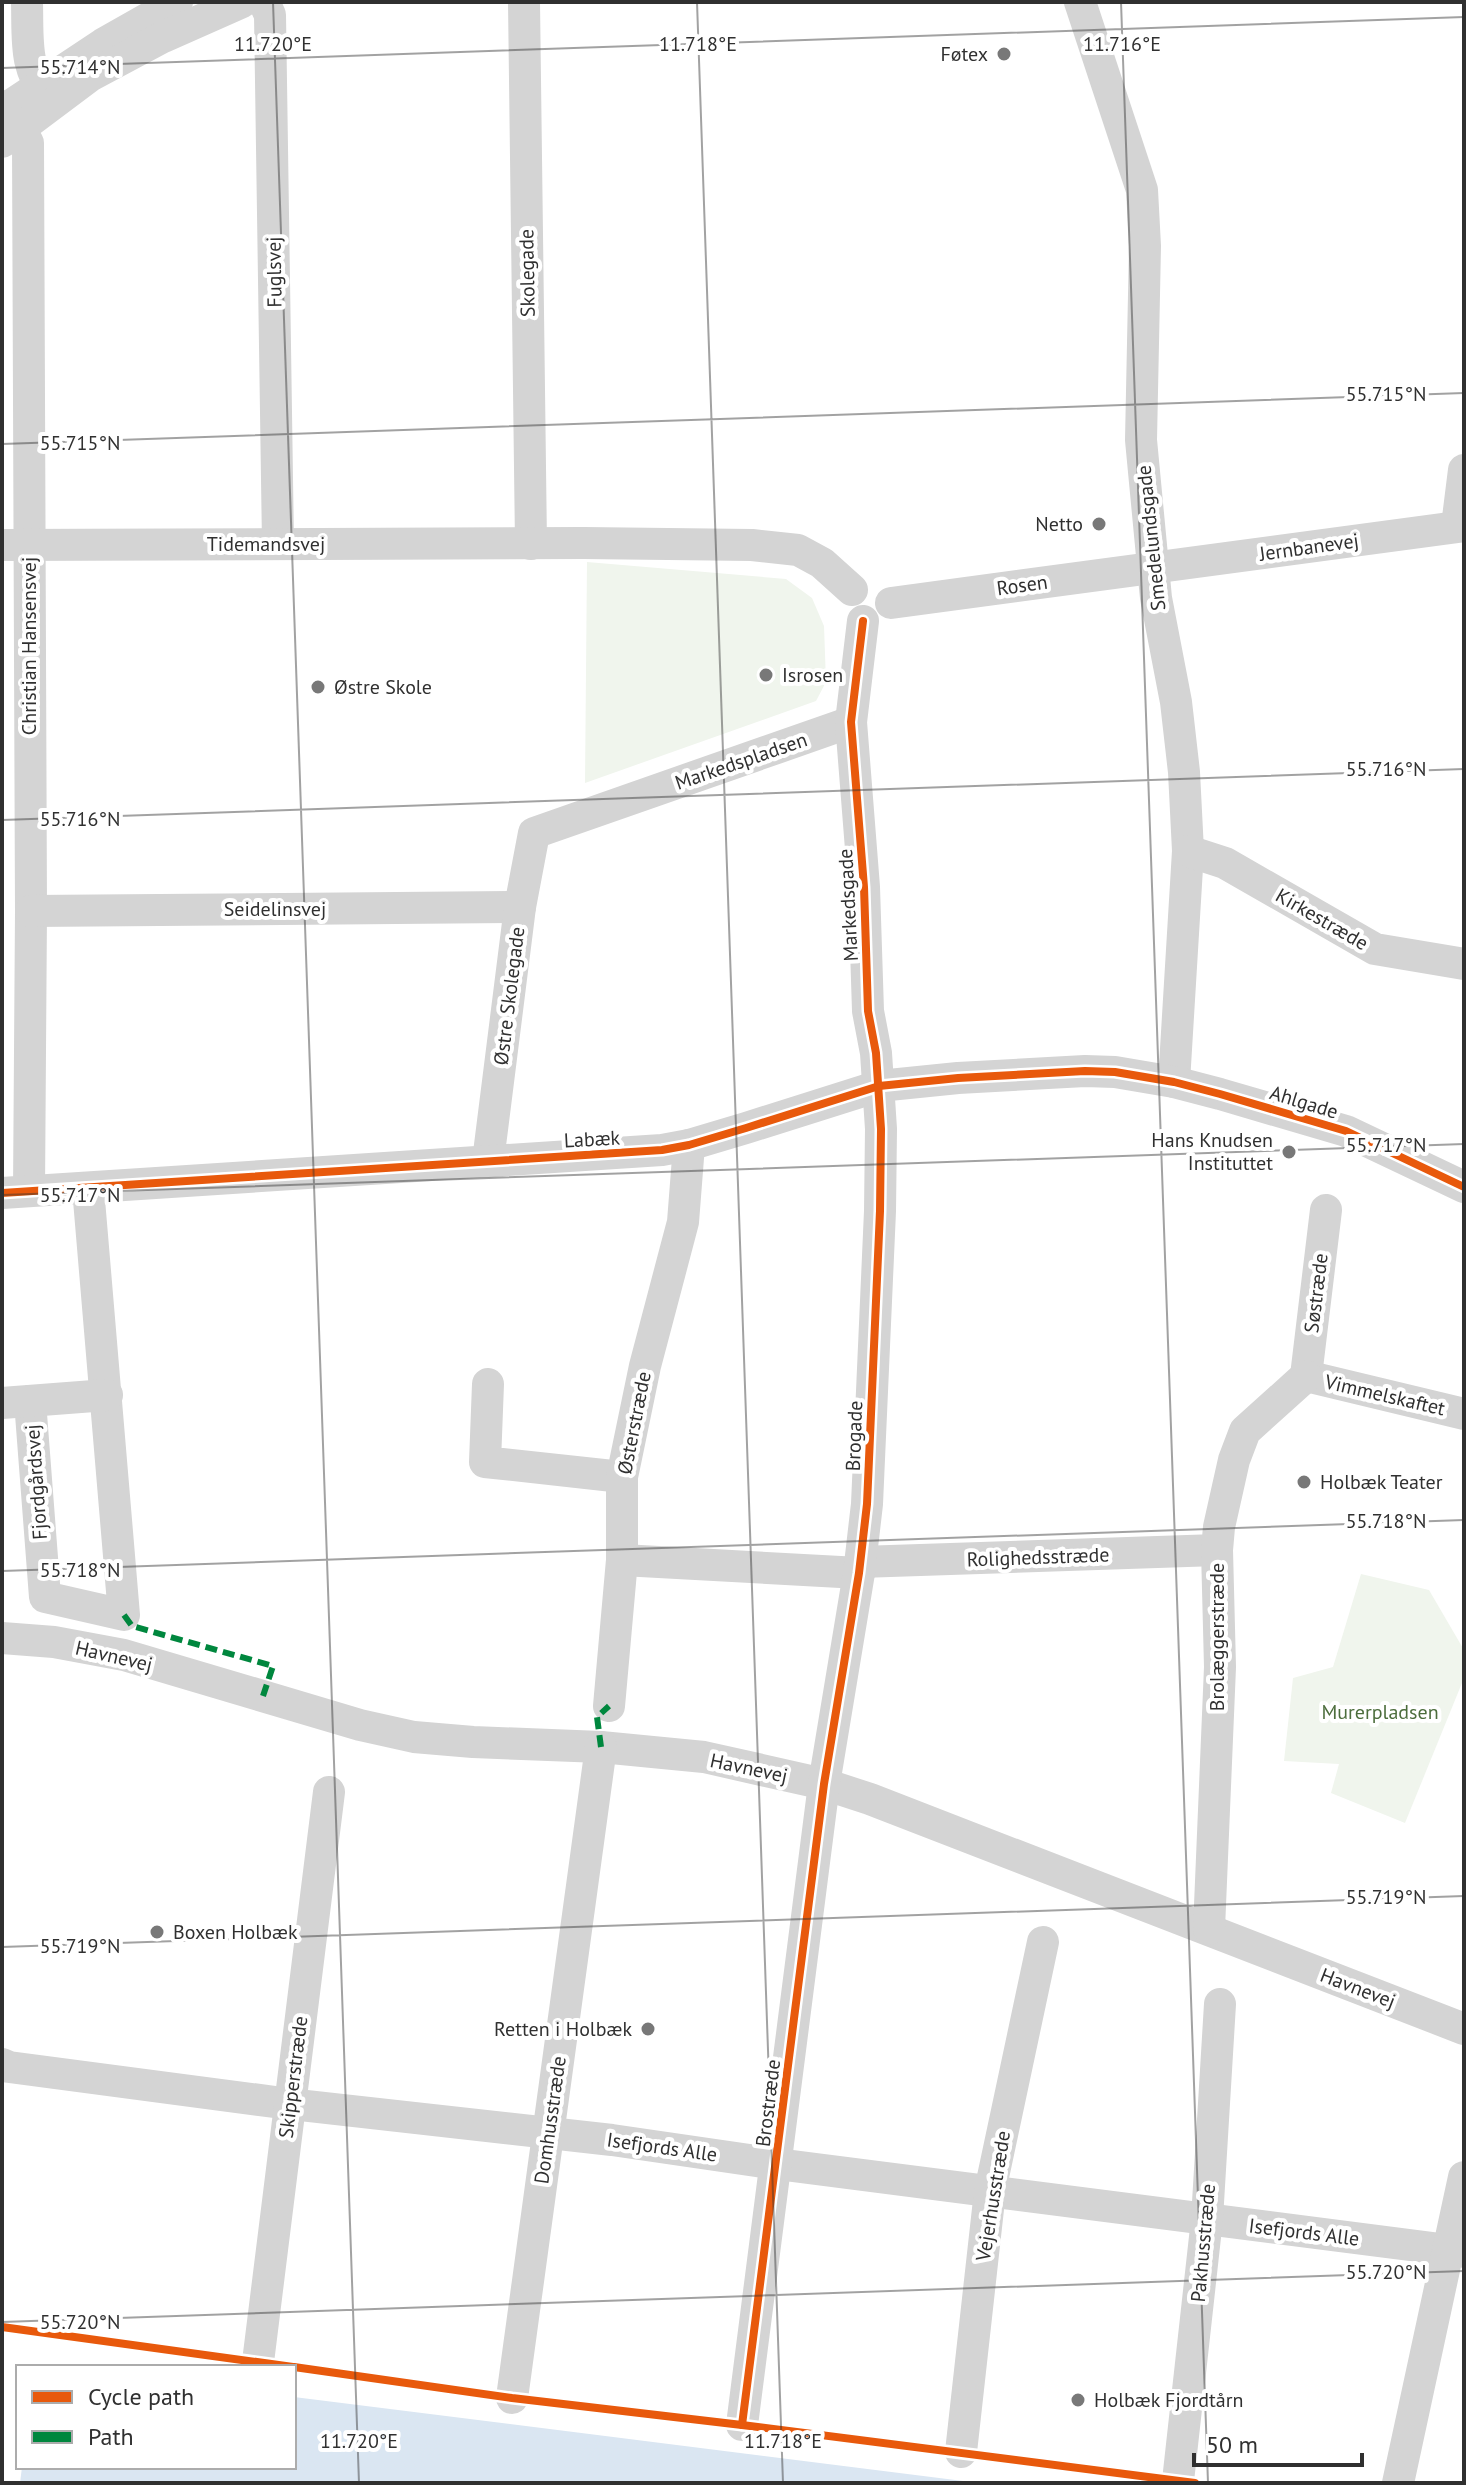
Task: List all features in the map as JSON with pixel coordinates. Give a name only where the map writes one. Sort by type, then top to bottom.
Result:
[{"type":"street","points":[[27,2],[28,58],[44,94]]},
{"type":"street","points":[[8,121],[103,44],[177,2]]},
{"type":"street","points":[[44,94],[90,76],[163,37],[242,2]]},
{"type":"street","name":"Fuglsvej","points":[[264,2],[270,15],[278,544]]},
{"type":"street","name":"Skolegade","points":[[524,2],[531,544]]},
{"type":"street","name":"Smedelundsgade","points":[[1080,2],[1142,190],[1145,246],[1141,440],[1156,598],[1176,702],[1188,851],[1174,1082]]},
{"type":"street","name":"Christian Hansensvej","points":[[8,121],[28,143],[15,545],[31,911],[16,1064],[15,1192]]},
{"type":"street","points":[[1461,526],[1464,470]]},
{"type":"street","name":"Jernbanevej","points":[[1153,568],[1461,526]]},
{"type":"street","points":[[531,544],[738,545],[798,550],[822,563],[852,590]]},
{"type":"street","name":"Tidemandsvej","points":[[15,545],[531,544]]},
{"type":"street","name":"Rosen","points":[[891,603],[1153,568]]},
{"type":"street","points":[[875,581],[888,592],[891,603],[887,613],[879,620],[863,621],[851,611],[849,600],[852,590],[860,583],[875,581]]},
{"type":"street","points":[[851,722],[863,621]]},
{"type":"street","name":"Markedspladsen","points":[[534,833],[851,722]]},
{"type":"street","name":"Markedsgade","points":[[851,722],[864,887],[868,1011],[879,1086]]},
{"type":"street","name":"Østre Skolegade","points":[[488,1161],[520,907],[534,833]]},
{"type":"street","name":"Kirkestræde","points":[[1188,851],[1225,863],[1375,949],[1464,964]]},
{"type":"street","name":"Seidelinsvej","points":[[31,911],[520,907]]},
{"type":"street","name":"Labæk","points":[[15,1192],[634,1152],[689,1145],[879,1086],[958,1078],[1085,1071],[1126,1073],[1174,1082]]},
{"type":"street","name":"Ahlgade","points":[[1174,1082],[1346,1131],[1464,1187]]},
{"type":"street","name":"Brogade","points":[[824,1784],[867,1504],[879,1221],[879,1086]]},
{"type":"street","name":"Østerstræde","points":[[609,1706],[622,1560],[622,1477],[645,1366],[683,1222],[689,1145]]},
{"type":"street","name":"Fjordgårdsvej","points":[[88,1188],[107,1395],[124,1615],[45,1597],[16,1402],[107,1395]]},
{"type":"street","name":"Søstræde","points":[[1306,1376],[1326,1210]]},
{"type":"street","name":"Vimmelskaftet","points":[[1306,1376],[1464,1414]]},
{"type":"street","name":"Brolæggerstræde","points":[[1209,1929],[1220,1667],[1219,1527],[1234,1460],[1245,1431],[1306,1376]]},
{"type":"street","points":[[488,1384],[485,1462],[622,1477]]},
{"type":"street","name":"Rolighedsstræde","points":[[622,1560],[859,1568],[1217,1550]]},
{"type":"street","name":"Havnevej","points":[[2,1638],[54,1642],[124,1655],[360,1725],[414,1737],[601,1747],[704,1757],[824,1784],[877,1801],[1464,2029]]},
{"type":"street","name":"Domhusstræde","points":[[512,2398],[601,1747]]},
{"type":"street","name":"Brostræde","points":[[742,2425],[824,1784]]},
{"type":"street","name":"Skipperstræde","points":[[258,2362],[329,1792]]},
{"type":"street","name":"Vejerhusstræde","points":[[961,2452],[990,2191],[1043,1942]]},
{"type":"street","name":"Pakhusstræde","points":[[1178,2481],[1207,2219],[1220,2004]]},
{"type":"street","name":"Isefjords Alle","points":[[2,2064],[290,2104],[701,2151],[777,2164],[1456,2251]]},
{"type":"street","points":[[1398,2483],[1456,2251],[1464,2177]]},
{"type":"green space","points":[[587,562],[786,579],[812,598],[824,626],[826,682],[816,701],[585,783]]},
{"type":"green space","name":"Murerpladsen","points":[[1361,1574],[1429,1590],[1464,1650],[1464,1678],[1405,1823],[1331,1793],[1339,1764],[1284,1761],[1293,1678],[1333,1667]]},
{"type":"shaded area","points":[[296,2397],[979,2483],[20,2483],[22,2469],[296,2469]]},
{"type":"marked path","points":[[124,1615],[132,1626],[273,1666],[263,1696]]},
{"type":"marked path","points":[[601,1747],[597,1717],[609,1706]]},
{"type":"cycle path","points":[[742,2425],[824,1784],[859,1573],[867,1504],[881,1129],[876,1053],[868,1011],[864,887],[851,722],[863,621]]},
{"type":"cycle path","points":[[2,1193],[662,1150],[689,1145],[879,1086],[1085,1071],[1115,1072],[1174,1082],[1346,1131],[1464,1187]]},
{"type":"cycle path","points":[[2,2327],[278,2365]]},
{"type":"cycle path","points":[[296,2367],[512,2398],[1195,2483]]},
{"type":"place","name":"Føtex","points":[[1004,54]]},
{"type":"place","name":"Netto","points":[[1099,524]]},
{"type":"place","name":"Isrosen","points":[[766,675]]},
{"type":"place","name":"Østre Skole","points":[[318,687]]},
{"type":"place","name":"Hans Knudsen Instituttet","points":[[1289,1152]]},
{"type":"place","name":"Holbæk Teater","points":[[1304,1482]]},
{"type":"place","name":"Boxen Holbæk","points":[[157,1932]]},
{"type":"place","name":"Retten i Holbæk","points":[[648,2029]]},
{"type":"place","name":"Holbæk Fjordtårn","points":[[1078,2400]]}]
